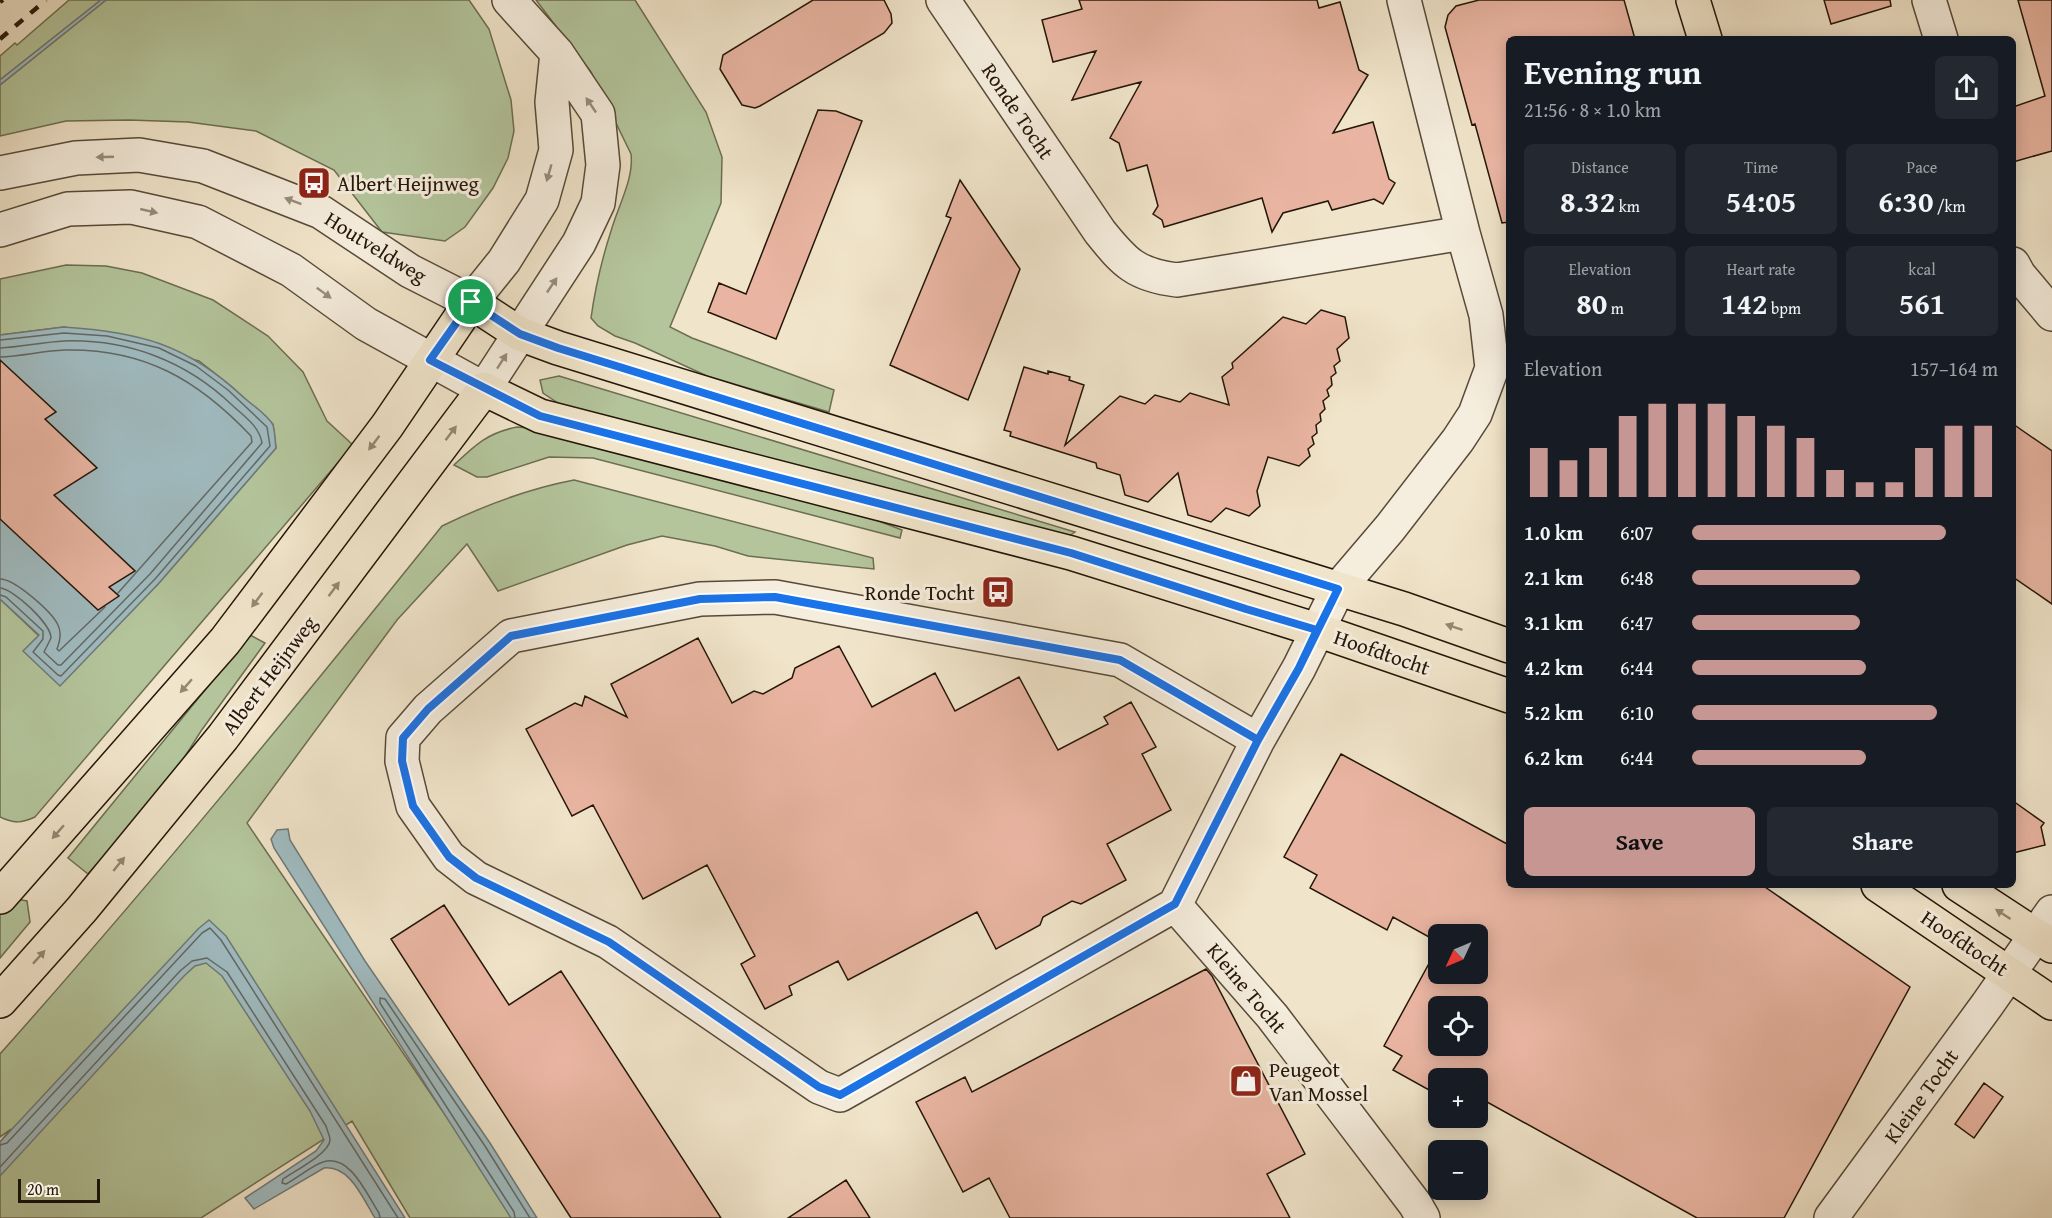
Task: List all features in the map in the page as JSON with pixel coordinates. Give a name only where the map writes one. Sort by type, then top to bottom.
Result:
[{"type":"main road","points":[[1693,0],[1704,36]]},
{"type":"main road","points":[[0,897],[225,642],[387,426],[471,302],[520,334],[558,348],[1338,589],[1506,645]]},
{"type":"main road","name":"Hoofdtocht","points":[[484,389],[540,416],[1071,553],[1317,630],[1506,695]]},
{"type":"main road","name":"Albert Heijnweg","points":[[0,1001],[82,909],[223,737],[484,389]]},
{"type":"main road","name":"Hoofdtocht","points":[[1882,888],[2052,1003]]},
{"type":"main road","points":[[1965,888],[2047,931]]},
{"type":"street","name":"Albert Heijnweg","points":[[484,389],[579,243],[598,203],[603,165],[598,114],[557,53],[509,0]]},
{"type":"street","name":"Ronde Tocht","points":[[943,0],[1100,232],[1118,255],[1135,269],[1160,278],[1177,280],[1463,233]]},
{"type":"street","points":[[1258,740],[1120,660],[775,597],[700,599],[511,636],[428,709],[403,738],[402,761],[413,806],[449,857],[476,878],[609,942],[819,1087],[840,1095],[1175,904],[1338,589],[1390,528],[1458,440],[1475,414],[1492,368],[1486,315],[1404,0]]},
{"type":"street","points":[[1929,0],[1940,36]]},
{"type":"street","points":[[471,302],[504,261],[542,200],[556,150],[552,102],[557,53]]},
{"type":"street","name":"Houtveldweg","points":[[0,173],[76,158],[129,156],[202,166],[321,212],[410,271],[471,302]]},
{"type":"street","points":[[0,230],[68,209],[130,207],[198,222],[291,270],[366,324],[430,360]]},
{"type":"street","points":[[2016,270],[2052,314]]},
{"type":"street","name":"Hoofdtocht","points":[[430,360],[484,389]]},
{"type":"street","name":"Kleine Tocht","points":[[1175,904],[1272,1016],[1415,1204],[1423,1218]]},
{"type":"street","name":"Kleine Tocht","points":[[1831,1218],[2010,973],[2047,931]]},
{"type":"green space","points":[[69,0],[101,0],[0,80],[0,56],[15,43],[17,45]]},
{"type":"green space","points":[[106,0],[469,0],[489,29],[511,100],[514,131],[508,158],[493,188],[465,227],[445,241],[382,232],[334,170],[256,131],[188,122],[66,121],[0,136],[0,85]]},
{"type":"green space","points":[[536,0],[635,0],[706,112],[722,157],[721,203],[670,327],[692,338],[834,390],[829,412],[707,376],[615,336],[598,326],[591,318],[605,252],[628,183],[631,154],[591,72]]},
{"type":"green space","points":[[66,265],[106,266],[142,273],[213,300],[268,336],[303,372],[327,421],[353,445],[35,817],[14,822],[0,817],[0,599],[39,636],[60,685],[159,583],[276,448],[273,424],[199,361],[64,327],[0,335],[0,279]]},
{"type":"green space","points":[[559,376],[1075,532],[1069,536],[561,405],[543,393],[540,380]]},
{"type":"green space","points":[[517,427],[542,429],[832,503],[902,530],[900,538],[593,458],[549,457],[487,477],[477,477],[454,465],[468,451],[489,436]]},
{"type":"green space","points":[[574,480],[873,558],[874,569],[748,556],[715,546],[662,536],[627,545],[498,591],[467,544],[397,620],[247,823],[515,1218],[410,1218],[352,1121],[201,1218],[0,1218],[0,1142],[11,1129],[0,1137],[0,1054],[224,793],[442,526],[506,499]]},
{"type":"green space","points":[[250,635],[265,643],[201,731],[165,788],[88,874],[68,858]]},
{"type":"green space","points":[[16,899],[27,901],[30,922],[0,958],[0,911]]},
{"type":"water","points":[[101,0],[106,0],[0,85],[0,80]]},
{"type":"water","points":[[64,327],[139,337],[182,353],[202,364],[267,417],[273,425],[276,448],[159,583],[60,686],[23,651],[39,635],[0,599],[0,335]]},
{"type":"water","points":[[288,829],[290,840],[365,961],[490,1143],[537,1218],[511,1218],[274,848],[271,839],[277,830]]},
{"type":"water","points":[[209,920],[226,936],[405,1218],[375,1218],[355,1185],[348,1177],[333,1169],[324,1168],[254,1209],[245,1198],[316,1151],[324,1140],[310,1111],[222,976],[206,963],[195,966],[184,976],[0,1176],[0,1142],[198,929]]},
{"type":"building","points":[[813,0],[884,0],[891,14],[892,23],[884,33],[760,106],[755,108],[742,105],[720,69],[723,55]]},
{"type":"building","points":[[1079,0],[1317,0],[1319,8],[1340,2],[1359,70],[1368,75],[1333,133],[1373,122],[1389,179],[1395,183],[1383,204],[1374,199],[1332,210],[1328,201],[1283,213],[1272,232],[1262,198],[1164,227],[1162,220],[1153,214],[1158,206],[1147,165],[1127,171],[1119,143],[1110,138],[1141,82],[1072,100],[1096,51],[1053,62],[1042,20],[1082,9]]},
{"type":"building","points":[[1479,0],[1624,0],[1634,36],[1506,36],[1506,222],[1502,223],[1445,27],[1448,15],[1456,6]]},
{"type":"building","points":[[1824,0],[1890,0],[1891,6],[1831,24]]},
{"type":"building","points":[[2018,0],[2052,0],[2052,151],[2016,161],[2016,106],[2045,96]]},
{"type":"building","points":[[818,110],[836,111],[862,121],[776,339],[708,312],[719,283],[746,294]]},
{"type":"building","points":[[960,180],[1020,269],[968,400],[890,365],[951,218],[946,216]]},
{"type":"building","points":[[1321,310],[1345,317],[1349,338],[1337,349],[1340,361],[1334,366],[1336,373],[1331,377],[1332,385],[1327,390],[1329,396],[1323,401],[1325,409],[1320,414],[1321,421],[1316,425],[1317,433],[1312,437],[1314,444],[1308,449],[1310,456],[1299,466],[1268,457],[1257,491],[1260,506],[1249,516],[1226,508],[1211,522],[1188,515],[1178,473],[1148,502],[1125,495],[1120,475],[1097,468],[1096,463],[1010,436],[1011,432],[1004,430],[1024,367],[1070,377],[1069,380],[1084,385],[1065,445],[1120,396],[1145,404],[1155,395],[1180,402],[1190,393],[1229,405],[1222,377],[1233,368],[1232,363],[1283,317],[1306,324]]},
{"type":"building","points":[[0,360],[56,412],[45,419],[97,468],[54,495],[135,571],[109,587],[119,596],[98,610],[0,519]]},
{"type":"building","points":[[2016,426],[2052,451],[2052,604],[2016,579]]},
{"type":"building","points":[[698,638],[732,703],[754,691],[763,694],[792,678],[795,668],[839,646],[872,707],[935,673],[955,711],[1019,677],[1058,750],[1108,724],[1104,717],[1131,702],[1156,747],[1142,754],[1171,810],[1107,844],[1126,880],[1081,904],[1072,901],[1043,917],[1040,925],[996,949],[977,912],[848,980],[838,961],[789,986],[792,995],[765,1009],[741,964],[755,956],[707,865],[643,899],[593,805],[572,816],[526,729],[575,703],[582,706],[585,696],[627,717],[611,684]]},
{"type":"building","points":[[1341,754],[1506,843],[1506,888],[1766,888],[1910,987],[1784,1218],[1697,1218],[1488,1103],[1488,1068],[1428,1068],[1428,1089],[1393,1070],[1402,1056],[1384,1046],[1428,965],[1428,984],[1488,984],[1488,924],[1428,924],[1428,936],[1393,917],[1387,930],[1310,888],[1317,875],[1284,857]]},
{"type":"building","points":[[2016,803],[2044,823],[2041,827],[2045,845],[2016,852]]},
{"type":"building","points":[[444,905],[509,1005],[561,971],[721,1218],[571,1218],[391,939]]},
{"type":"building","points":[[1206,969],[1212,976],[1305,1154],[1267,1174],[1290,1218],[1010,1218],[989,1178],[963,1192],[916,1102],[965,1077],[972,1092]]},
{"type":"building","points":[[1984,1083],[2003,1097],[1974,1138],[1955,1124]]},
{"type":"building","points":[[846,1180],[870,1218],[788,1218]]},
{"type":"railway","points":[[0,39],[46,0]]},
{"type":"place","name":"Albert Heijnweg","points":[[314,183]]},
{"type":"place","name":"Ronde Tocht","points":[[998,592]]},
{"type":"place","name":"Peugeot Van Mossel","points":[[1246,1081]]},
{"type":"route","points":[[471,302],[430,360],[540,416],[1071,553],[1317,630],[1299,668],[1258,740],[1120,660],[775,597],[700,599],[511,636],[428,709],[403,738],[402,761],[413,806],[449,857],[476,878],[609,942],[819,1087],[840,1095],[1175,904],[1258,740],[1285,693],[1299,668],[1338,589],[558,348],[520,334],[471,302]]}]
